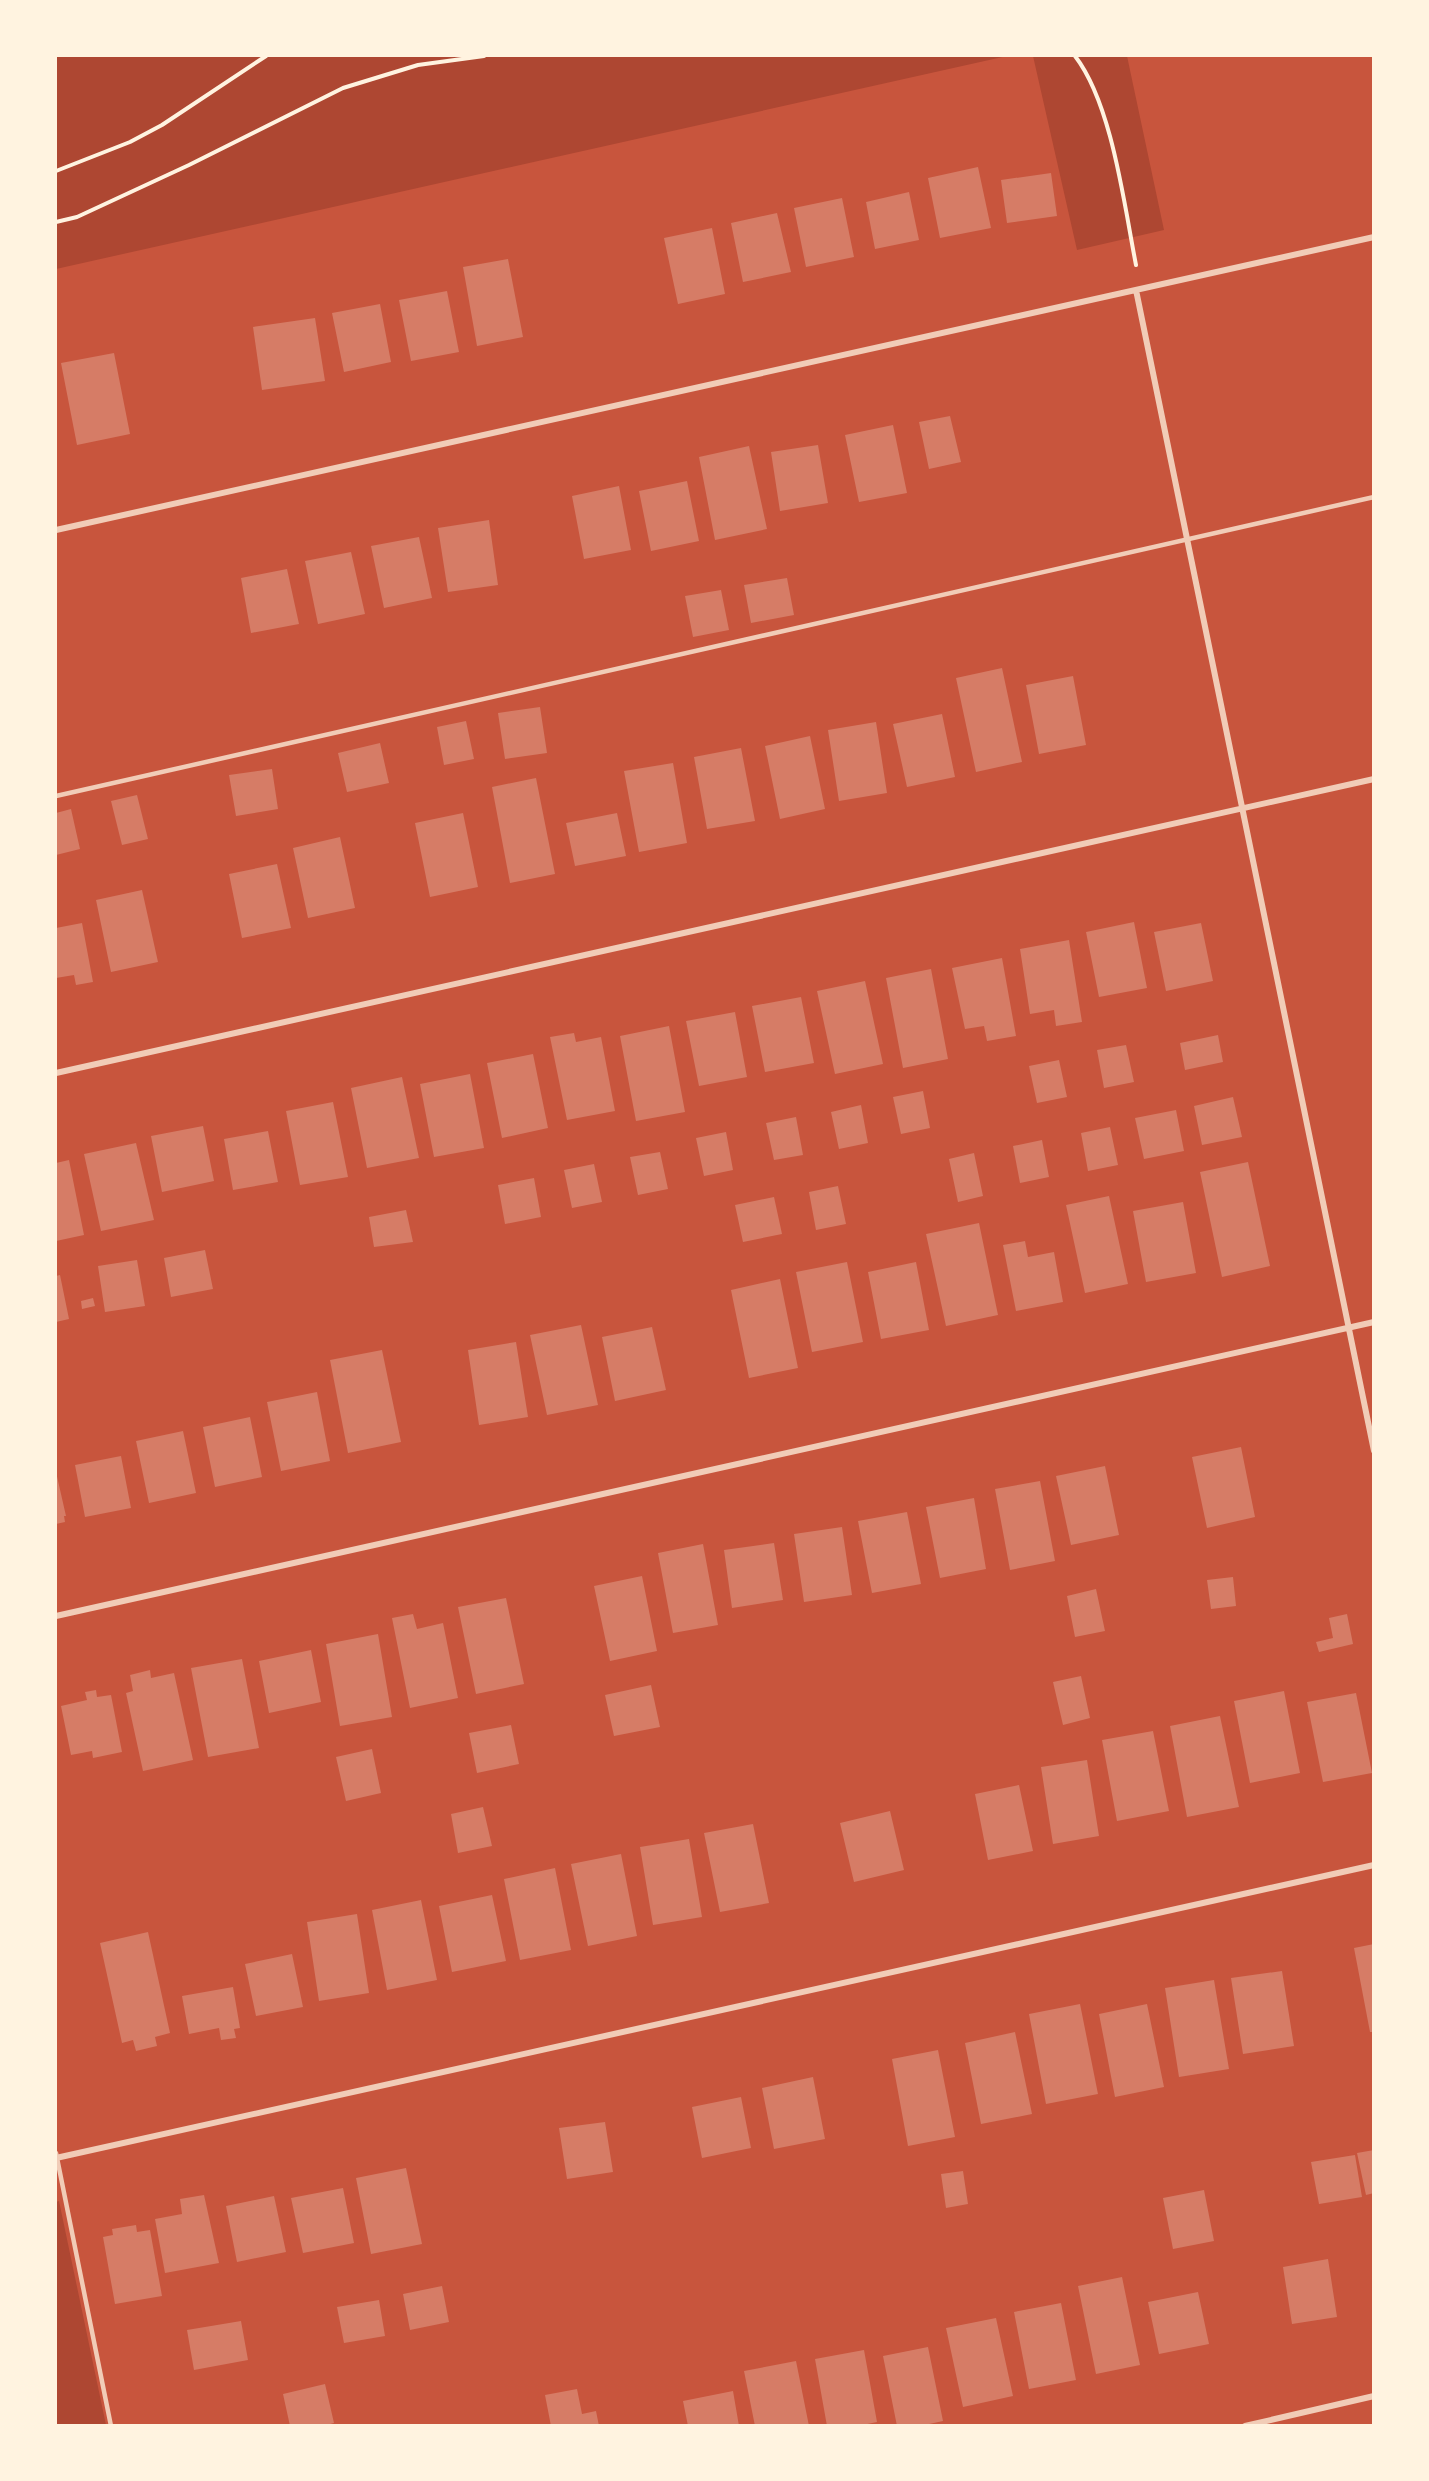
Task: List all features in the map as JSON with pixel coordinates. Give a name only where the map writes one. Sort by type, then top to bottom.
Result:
[{"type":"street","points":[[56,530],[1374,237]]},
{"type":"street","points":[[1138,289],[1186,539],[1374,1451]]},
{"type":"street","points":[[56,1073],[1374,779]]},
{"type":"street","points":[[56,1616],[1374,1322]]},
{"type":"street","points":[[56,2156],[1374,1865]]},
{"type":"street","points":[[1245,2426],[1374,2396]]},
{"type":"lane","points":[[56,796],[1374,497]]},
{"type":"lane","points":[[56,2156],[111,2426]]},
{"type":"path","points":[[56,171],[130,142],[162,125],[266,56]]},
{"type":"path","points":[[56,222],[77,217],[179,170],[343,88],[418,64],[484,56]]},
{"type":"path","points":[[1076,56],[1087,71],[1107,125],[1138,289]]},
{"type":"shaded area","points":[[56,56],[1007,56],[56,269]]},
{"type":"shaded area","points":[[1033,56],[1127,56],[1164,230],[1077,250]]},
{"type":"shaded area","points":[[59,2201],[106,2425],[56,2425],[56,2202]]},
{"type":"building","points":[[978,167],[991,228],[940,238],[928,178]]},
{"type":"building","points":[[1051,173],[1057,216],[1007,223],[1001,180]]},
{"type":"building","points":[[909,192],[919,240],[875,249],[866,202]]},
{"type":"building","points":[[842,198],[854,257],[806,267],[794,208]]},
{"type":"building","points":[[777,213],[791,272],[743,282],[731,223]]},
{"type":"building","points":[[712,228],[725,294],[678,304],[664,238]]},
{"type":"building","points":[[508,259],[523,337],[477,346],[463,267]]},
{"type":"building","points":[[447,291],[459,352],[411,361],[399,300]]},
{"type":"building","points":[[380,304],[391,362],[344,372],[332,313]]},
{"type":"building","points":[[315,318],[325,381],[262,390],[253,327]]},
{"type":"building","points":[[114,353],[130,434],[77,445],[61,363]]},
{"type":"building","points":[[950,416],[961,462],[929,469],[919,422]]},
{"type":"building","points":[[893,425],[907,493],[859,502],[845,435]]},
{"type":"building","points":[[818,445],[828,503],[780,511],[771,452]]},
{"type":"building","points":[[749,446],[767,529],[715,540],[699,457]]},
{"type":"building","points":[[687,481],[699,541],[651,551],[639,491]]},
{"type":"building","points":[[619,486],[631,550],[584,559],[572,496]]},
{"type":"building","points":[[489,520],[498,585],[448,592],[438,528]]},
{"type":"building","points":[[419,537],[432,598],[384,608],[371,546]]},
{"type":"building","points":[[351,552],[365,614],[318,624],[305,561]]},
{"type":"building","points":[[287,569],[299,624],[251,633],[241,578]]},
{"type":"building","points":[[787,578],[794,615],[751,623],[744,585]]},
{"type":"building","points":[[721,590],[729,630],[693,637],[685,596]]},
{"type":"building","points":[[1002,668],[1022,762],[976,772],[956,678]]},
{"type":"building","points":[[1073,676],[1086,745],[1039,754],[1026,685]]},
{"type":"building","points":[[540,707],[547,753],[505,759],[498,713]]},
{"type":"building","points":[[942,714],[955,777],[907,787],[893,724]]},
{"type":"building","points":[[466,721],[474,759],[444,765],[437,727]]},
{"type":"building","points":[[876,722],[887,793],[839,801],[828,730]]},
{"type":"building","points":[[810,736],[825,809],[780,819],[765,746]]},
{"type":"building","points":[[380,743],[389,783],[347,792],[338,753]]},
{"type":"building","points":[[741,748],[755,821],[707,829],[694,757]]},
{"type":"building","points":[[673,763],[687,843],[639,852],[624,771]]},
{"type":"building","points":[[272,769],[278,809],[236,816],[229,775]]},
{"type":"building","points":[[536,778],[555,874],[510,883],[492,787]]},
{"type":"building","points":[[137,795],[148,839],[122,845],[111,801]]},
{"type":"building","points":[[71,809],[80,849],[56,855],[56,813]]},
{"type":"building","points":[[463,813],[478,887],[430,897],[415,823]]},
{"type":"building","points":[[617,813],[626,856],[575,866],[566,823]]},
{"type":"building","points":[[340,837],[355,908],[308,918],[293,848]]},
{"type":"building","points":[[277,864],[291,928],[242,938],[229,874]]},
{"type":"building","points":[[142,890],[158,962],[111,972],[96,900]]},
{"type":"building","points":[[1134,922],[1147,988],[1099,997],[1086,932]]},
{"type":"building","points":[[82,923],[93,982],[76,985],[74,975],[56,978],[56,928]]},
{"type":"building","points":[[1201,923],[1213,981],[1166,991],[1154,932]]},
{"type":"building","points":[[1069,940],[1082,1022],[1056,1026],[1054,1010],[1030,1014],[1020,949]]},
{"type":"building","points":[[1002,958],[1016,1036],[987,1041],[984,1026],[965,1029],[952,968]]},
{"type":"building","points":[[931,969],[948,1059],[903,1068],[886,978]]},
{"type":"building","points":[[865,981],[883,1064],[835,1074],[817,991]]},
{"type":"building","points":[[801,997],[814,1063],[765,1072],[752,1006]]},
{"type":"building","points":[[735,1012],[747,1077],[699,1086],[686,1021]]},
{"type":"building","points":[[669,1026],[685,1112],[636,1121],[620,1036]]},
{"type":"building","points":[[574,1033],[576,1042],[601,1037],[615,1111],[567,1120],[550,1037]]},
{"type":"building","points":[[1218,1035],[1223,1062],[1185,1070],[1180,1043]]},
{"type":"building","points":[[1126,1045],[1134,1082],[1104,1088],[1097,1050]]},
{"type":"building","points":[[533,1054],[548,1128],[502,1138],[487,1063]]},
{"type":"building","points":[[1059,1060],[1067,1097],[1037,1103],[1029,1066]]},
{"type":"building","points":[[470,1074],[484,1148],[434,1157],[420,1084]]},
{"type":"building","points":[[402,1077],[419,1158],[367,1168],[351,1088]]},
{"type":"building","points":[[923,1091],[930,1128],[901,1134],[893,1097]]},
{"type":"building","points":[[1233,1097],[1242,1137],[1202,1145],[1194,1106]]},
{"type":"building","points":[[333,1102],[348,1177],[300,1185],[286,1111]]},
{"type":"building","points":[[861,1105],[868,1143],[839,1149],[831,1112]]},
{"type":"building","points":[[1176,1110],[1184,1151],[1144,1159],[1135,1118]]},
{"type":"building","points":[[796,1117],[803,1155],[774,1160],[766,1123]]},
{"type":"building","points":[[203,1126],[214,1181],[162,1192],[151,1136]]},
{"type":"building","points":[[1110,1127],[1118,1165],[1088,1171],[1081,1133]]},
{"type":"building","points":[[268,1131],[278,1182],[233,1190],[224,1139]]},
{"type":"building","points":[[726,1132],[733,1170],[704,1176],[696,1138]]},
{"type":"building","points":[[1042,1140],[1049,1177],[1020,1183],[1013,1146]]},
{"type":"building","points":[[136,1143],[154,1220],[101,1231],[84,1154]]},
{"type":"building","points":[[660,1152],[668,1189],[638,1195],[630,1157]]},
{"type":"building","points":[[974,1153],[983,1196],[958,1202],[949,1159]]},
{"type":"building","points":[[69,1160],[84,1235],[56,1241],[56,1163]]},
{"type":"building","points":[[1248,1162],[1270,1266],[1222,1277],[1200,1172]]},
{"type":"building","points":[[594,1164],[602,1202],[572,1208],[564,1170]]},
{"type":"building","points":[[534,1178],[541,1217],[505,1224],[498,1185]]},
{"type":"building","points":[[838,1186],[846,1224],[816,1230],[809,1192]]},
{"type":"building","points":[[1109,1196],[1128,1284],[1085,1293],[1066,1205]]},
{"type":"building","points":[[774,1197],[782,1234],[743,1242],[735,1205]]},
{"type":"building","points":[[1183,1202],[1196,1273],[1146,1282],[1133,1211]]},
{"type":"building","points":[[406,1210],[413,1242],[374,1247],[369,1217]]},
{"type":"building","points":[[979,1223],[998,1315],[946,1326],[926,1234]]},
{"type":"building","points":[[1025,1241],[1028,1257],[1054,1252],[1063,1302],[1016,1311],[1003,1245]]},
{"type":"building","points":[[205,1250],[213,1289],[171,1297],[164,1258]]},
{"type":"building","points":[[137,1260],[145,1306],[105,1312],[98,1266]]},
{"type":"building","points":[[847,1262],[863,1342],[812,1352],[796,1272]]},
{"type":"building","points":[[916,1262],[929,1330],[881,1339],[868,1272]]},
{"type":"building","points":[[60,1275],[69,1319],[56,1322],[56,1276]]},
{"type":"building","points":[[780,1279],[798,1368],[749,1378],[731,1290]]},
{"type":"building","points":[[93,1298],[95,1306],[82,1309],[81,1301]]},
{"type":"building","points":[[581,1325],[598,1405],[547,1415],[530,1335]]},
{"type":"building","points":[[652,1327],[666,1390],[615,1401],[602,1337]]},
{"type":"building","points":[[516,1342],[528,1417],[479,1425],[468,1350]]},
{"type":"building","points":[[382,1350],[401,1442],[348,1453],[330,1360]]},
{"type":"building","points":[[317,1392],[330,1461],[281,1471],[267,1402]]},
{"type":"building","points":[[250,1417],[262,1477],[215,1487],[203,1427]]},
{"type":"building","points":[[183,1431],[196,1493],[149,1503],[136,1441]]},
{"type":"building","points":[[1241,1447],[1255,1517],[1207,1528],[1192,1457]]},
{"type":"building","points":[[121,1456],[131,1508],[85,1517],[75,1465]]},
{"type":"building","points":[[1105,1466],[1119,1535],[1071,1545],[1056,1476]]},
{"type":"building","points":[[56,1472],[66,1516],[64,1516],[65,1522],[56,1524]]},
{"type":"building","points":[[1040,1481],[1055,1561],[1010,1570],[995,1489]]},
{"type":"building","points":[[974,1498],[986,1569],[940,1578],[926,1507]]},
{"type":"building","points":[[907,1512],[921,1584],[872,1593],[858,1521]]},
{"type":"building","points":[[842,1527],[852,1595],[804,1602],[794,1534]]},
{"type":"building","points":[[774,1543],[783,1600],[732,1608],[724,1550]]},
{"type":"building","points":[[703,1544],[718,1625],[673,1633],[658,1553]]},
{"type":"building","points":[[642,1576],[657,1651],[610,1661],[594,1586]]},
{"type":"building","points":[[1233,1577],[1236,1606],[1211,1609],[1207,1580]]},
{"type":"building","points":[[1096,1589],[1105,1631],[1075,1637],[1067,1596]]},
{"type":"building","points":[[506,1598],[524,1684],[476,1694],[458,1607]]},
{"type":"building","points":[[413,1614],[417,1629],[443,1623],[458,1698],[410,1708],[392,1618]]},
{"type":"building","points":[[1347,1614],[1353,1644],[1319,1652],[1316,1642],[1333,1638],[1329,1618]]},
{"type":"building","points":[[378,1634],[392,1717],[340,1726],[326,1644]]},
{"type":"building","points":[[311,1650],[321,1702],[269,1713],[259,1661]]},
{"type":"building","points":[[242,1659],[259,1748],[208,1757],[191,1668]]},
{"type":"building","points":[[150,1670],[151,1678],[174,1673],[193,1760],[143,1771],[126,1693],[133,1691],[130,1675]]},
{"type":"building","points":[[1081,1676],[1090,1718],[1063,1725],[1053,1682]]},
{"type":"building","points":[[651,1685],[660,1727],[614,1736],[605,1695]]},
{"type":"building","points":[[96,1690],[97,1697],[111,1695],[122,1752],[93,1758],[92,1751],[71,1755],[61,1706],[87,1700],[85,1692]]},
{"type":"building","points":[[1284,1691],[1300,1773],[1250,1783],[1234,1701]]},
{"type":"building","points":[[1356,1693],[1372,1773],[1323,1782],[1307,1702]]},
{"type":"building","points":[[1220,1716],[1239,1807],[1187,1817],[1170,1726]]},
{"type":"building","points":[[511,1725],[519,1764],[477,1773],[469,1733]]},
{"type":"building","points":[[1153,1731],[1169,1811],[1117,1821],[1102,1740]]},
{"type":"building","points":[[372,1749],[381,1793],[346,1801],[336,1757]]},
{"type":"building","points":[[1087,1760],[1099,1836],[1053,1844],[1041,1767]]},
{"type":"building","points":[[1019,1785],[1033,1851],[988,1860],[975,1794]]},
{"type":"building","points":[[483,1807],[492,1846],[458,1853],[451,1814]]},
{"type":"building","points":[[890,1811],[904,1870],[854,1882],[840,1823]]},
{"type":"building","points":[[753,1824],[769,1903],[720,1912],[704,1833]]},
{"type":"building","points":[[689,1839],[702,1917],[653,1925],[640,1847]]},
{"type":"building","points":[[621,1854],[637,1936],[588,1946],[571,1864]]},
{"type":"building","points":[[555,1868],[571,1950],[520,1960],[504,1879]]},
{"type":"building","points":[[492,1895],[506,1961],[452,1972],[439,1906]]},
{"type":"building","points":[[421,1900],[437,1980],[387,1990],[372,1910]]},
{"type":"building","points":[[357,1914],[369,1993],[319,2001],[307,1922]]},
{"type":"building","points":[[148,1932],[170,2033],[155,2037],[157,2046],[136,2051],[133,2040],[122,2043],[100,1943]]},
{"type":"building","points":[[1374,1944],[1374,2032],[1370,2032],[1354,1948]]},
{"type":"building","points":[[292,1954],[303,2007],[256,2016],[245,1964]]},
{"type":"building","points":[[1282,1971],[1294,2046],[1243,2054],[1231,1978]]},
{"type":"building","points":[[1214,1980],[1229,2069],[1179,2077],[1165,1988]]},
{"type":"building","points":[[233,1987],[240,2028],[234,2029],[236,2038],[221,2040],[219,2028],[189,2034],[182,1996]]},
{"type":"building","points":[[1080,2004],[1098,2094],[1046,2104],[1029,2014]]},
{"type":"building","points":[[1147,2004],[1164,2087],[1115,2097],[1099,2014]]},
{"type":"building","points":[[1015,2032],[1032,2114],[981,2124],[965,2043]]},
{"type":"building","points":[[938,2050],[955,2137],[908,2146],[892,2059]]},
{"type":"building","points":[[813,2077],[825,2139],[774,2149],[762,2088]]},
{"type":"building","points":[[741,2097],[751,2148],[702,2158],[692,2107]]},
{"type":"building","points":[[605,2122],[613,2172],[567,2179],[559,2128]]},
{"type":"building","points":[[1374,2150],[1374,2193],[1366,2195],[1357,2153]]},
{"type":"building","points":[[1355,2155],[1362,2197],[1319,2204],[1311,2162]]},
{"type":"building","points":[[406,2168],[422,2244],[371,2254],[356,2178]]},
{"type":"building","points":[[963,2171],[968,2204],[946,2208],[941,2174]]},
{"type":"building","points":[[343,2188],[354,2243],[303,2253],[291,2198]]},
{"type":"building","points":[[1204,2190],[1214,2241],[1173,2249],[1163,2198]]},
{"type":"building","points":[[204,2195],[219,2263],[165,2273],[155,2219],[182,2214],[180,2199]]},
{"type":"building","points":[[274,2196],[286,2252],[237,2262],[226,2206]]},
{"type":"building","points":[[136,2225],[137,2232],[150,2230],[162,2296],[115,2304],[103,2237],[113,2235],[112,2229]]},
{"type":"building","points":[[1328,2259],[1337,2317],[1292,2324],[1283,2267]]},
{"type":"building","points":[[1122,2277],[1140,2365],[1096,2374],[1078,2286]]},
{"type":"building","points":[[442,2286],[449,2322],[410,2330],[403,2294]]},
{"type":"building","points":[[1198,2292],[1209,2344],[1159,2354],[1148,2302]]},
{"type":"building","points":[[379,2300],[385,2336],[344,2343],[337,2307]]},
{"type":"building","points":[[1061,2303],[1076,2380],[1029,2389],[1014,2312]]},
{"type":"building","points":[[996,2318],[1013,2396],[963,2407],[946,2328]]},
{"type":"building","points":[[241,2321],[248,2360],[194,2370],[187,2330]]},
{"type":"building","points":[[928,2347],[943,2421],[920,2426],[897,2426],[883,2356]]},
{"type":"building","points":[[864,2350],[877,2422],[858,2426],[827,2426],[815,2359]]},
{"type":"building","points":[[796,2361],[809,2426],[755,2426],[744,2371]]},
{"type":"building","points":[[325,2384],[334,2423],[323,2426],[290,2426],[283,2394]]},
{"type":"building","points":[[577,2389],[582,2414],[596,2411],[599,2426],[551,2426],[545,2395]]},
{"type":"building","points":[[733,2391],[739,2426],[688,2426],[683,2401]]}]
